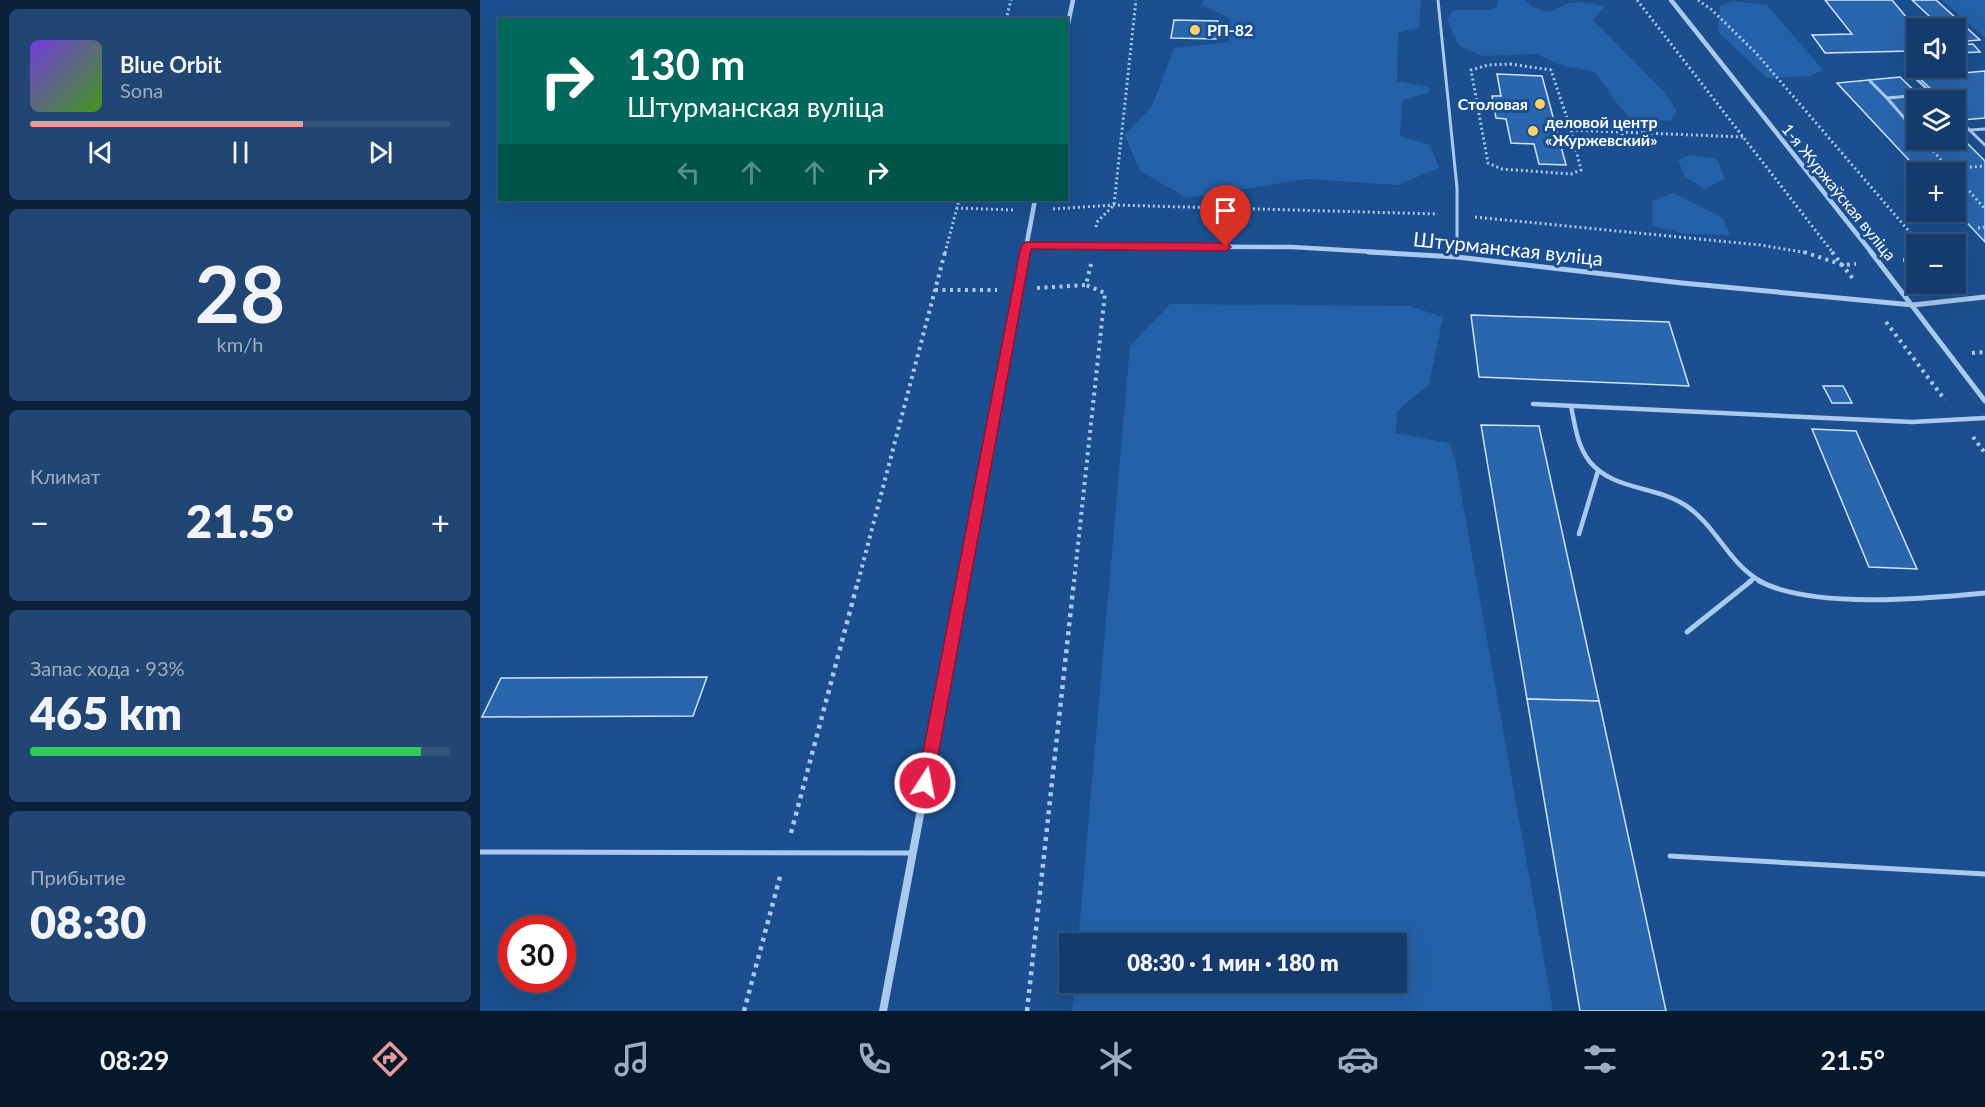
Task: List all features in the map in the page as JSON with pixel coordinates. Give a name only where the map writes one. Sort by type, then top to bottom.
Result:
[{"type":"street","points":[[1068,24],[1073,0]]},
{"type":"street","name":"1-я Журжаўская вуліца","points":[[1671,0],[1913,305],[1985,401]]},
{"type":"street","points":[[883,1011],[1035,201]]},
{"type":"street","name":"Штурманская вуліца","points":[[1026,246],[1292,247],[1457,257],[1682,283],[1913,305],[1985,297]]},
{"type":"lane","points":[[1438,0],[1457,188],[1457,257]]},
{"type":"lane","points":[[1915,78],[1928,90]]},
{"type":"lane","points":[[1869,80],[1906,120]]},
{"type":"lane","points":[[1887,98],[1906,96]]},
{"type":"lane","points":[[1966,126],[1985,145]]},
{"type":"lane","points":[[1970,130],[1985,129]]},
{"type":"lane","points":[[1533,404],[1912,422],[1985,418]]},
{"type":"lane","points":[[1570,406],[1581,449],[1598,471],[1674,499],[1689,508],[1753,579],[1775,588],[1813,595],[1927,600],[1985,593]]},
{"type":"lane","points":[[1579,534],[1598,471]]},
{"type":"lane","points":[[1687,632],[1753,579]]},
{"type":"lane","points":[[480,852],[912,853]]},
{"type":"lane","points":[[1670,856],[1985,874]]},
{"type":"path","points":[[1006,18],[1011,0]]},
{"type":"path","points":[[1027,1011],[1105,293],[1086,285],[1097,222],[1114,205],[1136,0]]},
{"type":"path","points":[[1637,0],[1985,453]]},
{"type":"path","points":[[1698,0],[1712,10],[1756,53],[1911,234]]},
{"type":"path","points":[[1481,65],[1539,66],[1551,70],[1571,130],[1581,170],[1571,174],[1502,169],[1488,163],[1471,70],[1481,65]]},
{"type":"path","points":[[1619,132],[1621,126],[1632,125],[1643,129],[1645,133]]},
{"type":"path","points":[[1571,130],[1744,137]]},
{"type":"path","points":[[1619,132],[1632,140],[1642,139],[1645,133]]},
{"type":"path","points":[[1932,150],[1943,162]]},
{"type":"path","points":[[1966,169],[1985,166]]},
{"type":"path","points":[[1966,188],[1985,209]]},
{"type":"path","points":[[744,1011],[959,201]]},
{"type":"path","points":[[956,208],[1033,210]]},
{"type":"path","points":[[1978,228],[1985,227]]},
{"type":"shaded area","points":[[1204,0],[1421,0],[1419,28],[1398,33],[1397,81],[1429,87],[1430,93],[1402,100],[1400,136],[1430,145],[1439,168],[1398,185],[1307,179],[1187,198],[1140,171],[1125,135],[1152,106],[1174,48],[1229,42],[1230,19],[1201,4]]},
{"type":"shaded area","points":[[1498,0],[1525,0],[1532,7],[1550,12],[1563,5],[1576,2],[1604,7],[1593,20],[1666,94],[1677,111],[1670,121],[1630,118],[1595,72],[1561,65],[1536,54],[1483,56],[1459,46],[1447,19],[1453,11],[1491,9],[1497,7]]},
{"type":"shaded area","points":[[1942,0],[1985,0],[1985,38],[1966,21],[1966,18],[1962,18]]},
{"type":"shaded area","points":[[1733,1],[1767,5],[1823,70],[1811,76],[1767,78],[1718,32],[1720,6]]},
{"type":"shaded area","points":[[1690,155],[1717,159],[1725,179],[1705,189],[1685,177],[1678,160]]},
{"type":"shaded area","points":[[1674,193],[1723,218],[1730,235],[1685,234],[1653,226],[1652,201]]},
{"type":"shaded area","points":[[1170,304],[1410,306],[1443,317],[1429,384],[1397,411],[1396,433],[1449,443],[1455,459],[1553,1011],[1072,1011],[1074,993],[1407,993],[1407,933],[1079,933],[1130,346]]},
{"type":"building","points":[[1825,0],[1892,0],[1907,18],[1906,51],[1825,53],[1812,35],[1852,34]]},
{"type":"building","points":[[1912,0],[1936,0],[1956,18],[1931,18]]},
{"type":"building","name":"РП-82","points":[[1174,20],[1218,21],[1216,39],[1171,38]]},
{"type":"building","points":[[1966,27],[1980,40],[1966,41]]},
{"type":"building","points":[[1966,44],[1973,44],[1980,52],[1966,53]]},
{"type":"building","points":[[1985,71],[1985,118],[1966,120],[1966,90],[1932,90],[1919,78],[1966,78],[1966,73]]},
{"type":"building","name":"деловой центр «Журжевский»","points":[[1497,74],[1542,76],[1566,165],[1539,164],[1534,144],[1511,143],[1506,119],[1496,118],[1492,96],[1501,96]]},
{"type":"building","points":[[1900,77],[1914,90],[1906,90],[1906,150],[1966,150],[1966,142],[1985,161],[1985,242],[1966,222],[1966,162],[1911,162],[1837,83]]},
{"type":"building","points":[[1471,315],[1669,322],[1689,386],[1479,377]]},
{"type":"building","points":[[1823,386],[1843,386],[1852,403],[1832,403]]},
{"type":"building","points":[[1481,425],[1539,426],[1599,701],[1527,699]]},
{"type":"building","points":[[1812,429],[1856,431],[1917,569],[1869,567]]},
{"type":"building","points":[[707,677],[693,716],[482,717],[501,678]]},
{"type":"building","points":[[1527,699],[1599,701],[1666,1011],[1580,1011]]},
{"type":"place","name":"РП-82","points":[[1195,30]]},
{"type":"place","name":"Столовая","points":[[1540,104]]},
{"type":"place","name":"деловой центр «Журжевский»","points":[[1533,131]]},
{"type":"route","points":[[925,783],[1026,246],[1226,247]]}]
